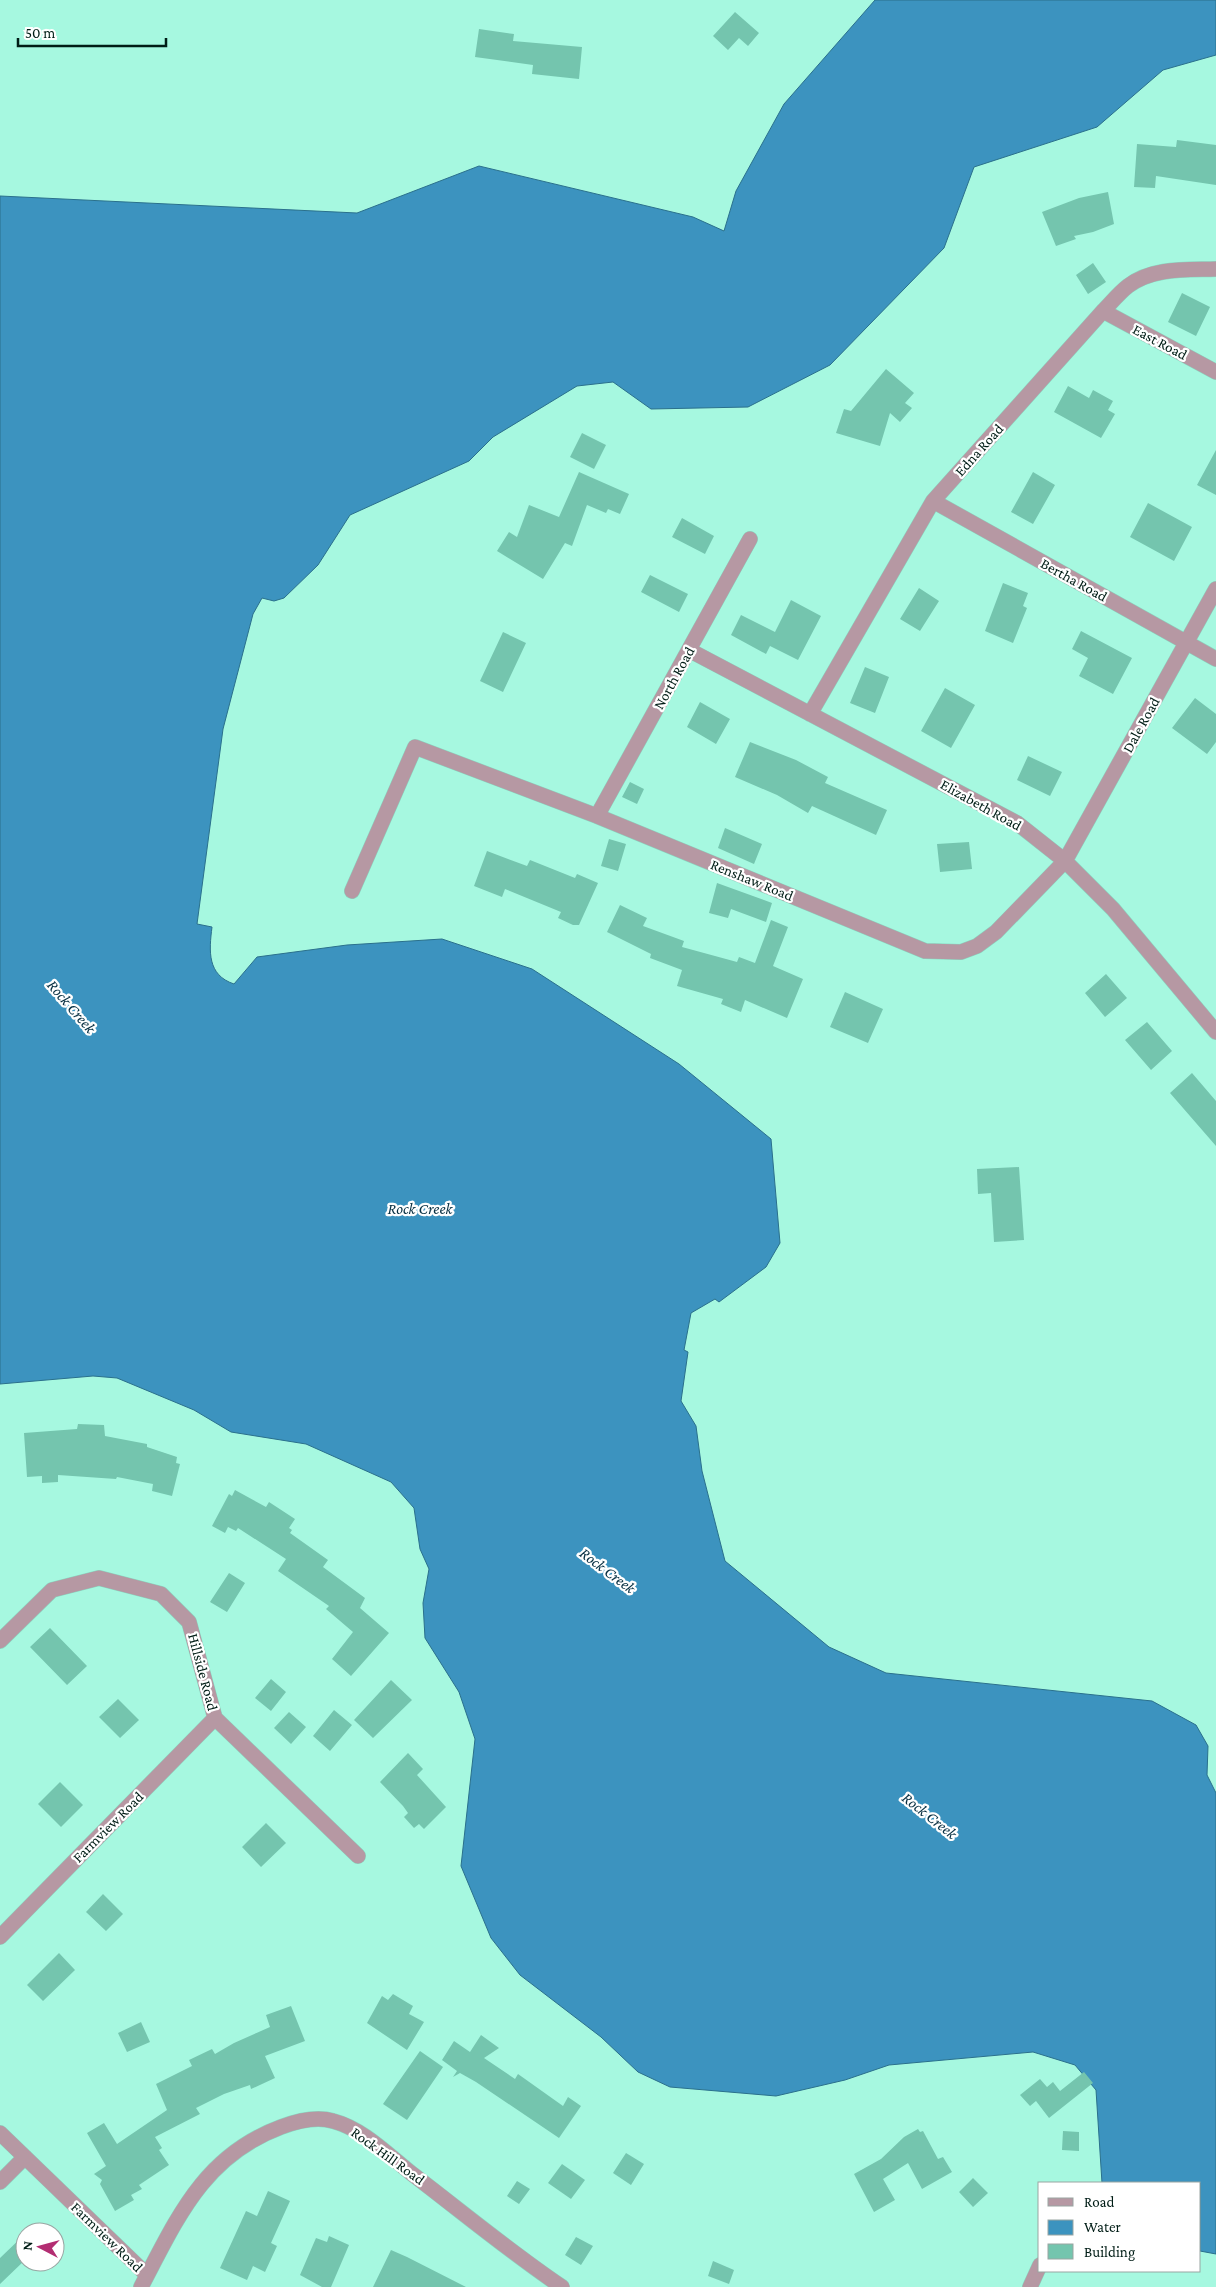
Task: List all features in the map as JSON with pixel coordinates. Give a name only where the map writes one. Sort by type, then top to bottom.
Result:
[{"type":"street","name":"Edna Road","points":[[810,714],[933,501],[1103,311],[1127,286],[1143,276],[1161,272],[1216,269]]},
{"type":"street","name":"East Road","points":[[1103,311],[1216,372]]},
{"type":"street","name":"Bertha Road","points":[[933,501],[1216,659]]},
{"type":"street","name":"North Road","points":[[597,816],[750,539]]},
{"type":"street","name":"Dale Road","points":[[1066,861],[1216,589]]},
{"type":"street","name":"Elizabeth Road","points":[[689,650],[1017,823],[1066,861],[1113,908],[1216,1032]]},
{"type":"street","name":"Renshaw Road","points":[[352,891],[414,747],[597,816],[925,951],[961,952],[977,946],[996,932],[1066,861]]},
{"type":"street","name":"Hillside Road","points":[[0,1641],[52,1590],[99,1578],[161,1594],[189,1622],[216,1718],[358,1856]]},
{"type":"street","name":"Farmview Road","points":[[0,1937],[216,1718]]},
{"type":"street","name":"Rock Hill Road","points":[[144,2281],[179,2212],[199,2184],[246,2144],[274,2130],[296,2122],[314,2119],[331,2120],[364,2136],[526,2262],[562,2287]]},
{"type":"street","name":"Farmview Road","points":[[0,2133],[144,2281]]},
{"type":"street","points":[[0,2182],[25,2158]]},
{"type":"street","points":[[1030,2287],[1038,2269]]},
{"type":"water","name":"Rock Creek","points":[[875,0],[1216,0],[1216,55],[1163,70],[1097,127],[974,167],[944,248],[830,365],[748,407],[651,409],[613,382],[577,386],[493,437],[469,461],[350,515],[318,565],[284,598],[274,601],[262,598],[253,614],[223,729],[197,924],[212,927],[210,945],[214,968],[225,980],[234,984],[257,957],[347,945],[442,939],[532,969],[679,1064],[771,1139],[780,1243],[766,1267],[719,1302],[715,1299],[691,1313],[684,1350],[688,1352],[681,1401],[696,1426],[702,1471],[725,1561],[829,1647],[886,1673],[1152,1701],[1196,1725],[1208,1746],[1207,1775],[1216,1793],[1216,2254],[1201,2251],[1201,2182],[1102,2182],[1096,2090],[1075,2065],[1033,2052],[889,2065],[845,2080],[776,2096],[670,2087],[638,2072],[601,2037],[520,1975],[491,1938],[461,1866],[475,1739],[459,1692],[425,1638],[423,1603],[429,1569],[420,1549],[414,1508],[391,1482],[306,1444],[231,1432],[194,1410],[117,1378],[93,1376],[0,1384],[0,196],[357,213],[479,166],[693,217],[724,231],[736,191],[784,104]]},
{"type":"building","points":[[735,12],[759,33],[748,46],[739,38],[728,50],[713,36]]},
{"type":"building","points":[[479,29],[514,34],[513,41],[582,47],[579,79],[532,74],[533,65],[475,57]]},
{"type":"building","points":[[1177,140],[1216,145],[1216,185],[1156,176],[1155,188],[1134,187],[1137,144],[1176,147]]},
{"type":"building","points":[[1108,192],[1114,224],[1093,232],[1074,236],[1076,239],[1056,246],[1042,212],[1079,198]]},
{"type":"building","points":[[1093,263],[1106,282],[1088,294],[1076,275]]},
{"type":"building","points":[[1182,293],[1210,307],[1196,336],[1168,322]]},
{"type":"building","points":[[886,369],[914,393],[905,403],[912,408],[900,422],[890,413],[880,446],[836,433],[844,409],[851,411]]},
{"type":"building","points":[[1068,386],[1089,398],[1093,390],[1113,401],[1108,410],[1115,414],[1101,438],[1054,412]]},
{"type":"building","points":[[582,433],[606,445],[594,469],[570,457]]},
{"type":"building","points":[[1216,450],[1216,495],[1197,485]]},
{"type":"building","points":[[579,472],[629,494],[620,514],[608,509],[606,513],[587,505],[572,546],[565,543],[543,579],[497,551],[509,532],[517,537],[529,505],[559,517]]},
{"type":"building","points":[[1033,472],[1055,485],[1033,524],[1011,512]]},
{"type":"building","points":[[1148,503],[1192,527],[1174,561],[1130,537]]},
{"type":"building","points":[[682,518],[714,536],[705,554],[672,537]]},
{"type":"building","points":[[650,575],[688,594],[679,612],[641,592]]},
{"type":"building","points":[[1003,583],[1028,593],[1023,606],[1027,608],[1013,643],[985,631]]},
{"type":"building","points":[[919,588],[939,601],[920,631],[900,619]]},
{"type":"building","points":[[791,600],[821,616],[798,660],[770,646],[766,654],[731,635],[741,615],[775,632]]},
{"type":"building","points":[[1081,631],[1132,658],[1113,694],[1079,676],[1088,658],[1072,649]]},
{"type":"building","points":[[503,632],[526,643],[503,692],[480,681]]},
{"type":"building","points":[[865,667],[889,677],[875,713],[850,703]]},
{"type":"building","points":[[945,688],[975,705],[951,748],[921,731]]},
{"type":"building","points":[[1195,698],[1216,714],[1216,742],[1207,754],[1172,728]]},
{"type":"building","points":[[700,702],[730,719],[716,744],[687,727]]},
{"type":"building","points":[[750,742],[796,760],[828,777],[825,783],[887,810],[876,835],[812,806],[808,813],[777,795],[735,777]]},
{"type":"building","points":[[1028,756],[1062,772],[1050,796],[1017,780]]},
{"type":"building","points":[[630,782],[644,789],[637,804],[622,797]]},
{"type":"building","points":[[725,828],[762,844],[754,864],[718,848]]},
{"type":"building","points":[[609,839],[626,844],[618,871],[601,866]]},
{"type":"building","points":[[969,842],[972,869],[940,872],[937,844]]},
{"type":"building","points":[[487,851],[527,866],[530,860],[575,878],[577,874],[598,883],[579,925],[573,925],[558,918],[561,912],[505,889],[502,897],[474,886]]},
{"type":"building","points":[[717,883],[772,903],[766,922],[731,909],[728,918],[709,913]]},
{"type":"building","points":[[620,905],[647,918],[643,926],[684,941],[682,947],[737,962],[739,957],[755,963],[771,920],[788,927],[773,966],[803,979],[787,1018],[745,1000],[741,1012],[721,1004],[723,999],[677,986],[682,970],[650,958],[651,954],[607,932]]},
{"type":"building","points":[[1106,974],[1127,998],[1105,1017],[1085,993]]},
{"type":"building","points":[[845,992],[883,1009],[868,1043],[830,1027]]},
{"type":"building","points":[[1147,1022],[1172,1051],[1151,1070],[1125,1040]]},
{"type":"building","points":[[1192,1073],[1216,1101],[1216,1146],[1170,1093]]},
{"type":"building","points":[[1019,1167],[1024,1240],[994,1242],[991,1193],[978,1194],[977,1169]]},
{"type":"building","points":[[78,1424],[104,1425],[105,1436],[147,1444],[147,1447],[177,1457],[176,1463],[180,1464],[172,1496],[152,1491],[153,1484],[117,1477],[116,1479],[58,1475],[58,1482],[42,1483],[42,1476],[27,1477],[24,1433],[77,1429]]},
{"type":"building","points":[[235,1490],[266,1507],[269,1502],[295,1519],[289,1528],[292,1530],[290,1533],[328,1560],[323,1567],[365,1598],[360,1608],[389,1633],[351,1676],[332,1659],[353,1632],[326,1609],[329,1606],[278,1571],[286,1559],[238,1528],[236,1531],[228,1527],[225,1533],[212,1526],[229,1494],[232,1496]]},
{"type":"building","points":[[229,1573],[245,1583],[227,1612],[210,1602]]},
{"type":"building","points":[[50,1628],[87,1666],[67,1685],[30,1647]]},
{"type":"building","points":[[271,1679],[286,1692],[271,1711],[255,1698]]},
{"type":"building","points":[[391,1680],[412,1700],[373,1738],[354,1720]]},
{"type":"building","points":[[118,1699],[139,1720],[120,1738],[99,1717]]},
{"type":"building","points":[[334,1710],[352,1725],[330,1751],[313,1736]]},
{"type":"building","points":[[289,1712],[306,1727],[291,1744],[274,1728]]},
{"type":"building","points":[[408,1753],[423,1769],[417,1775],[446,1807],[424,1829],[419,1824],[414,1828],[404,1817],[408,1813],[403,1806],[380,1782]]},
{"type":"building","points":[[60,1782],[83,1805],[61,1827],[38,1804]]},
{"type":"building","points":[[266,1823],[286,1843],[261,1867],[242,1847]]},
{"type":"building","points":[[103,1894],[123,1914],[106,1931],[86,1912]]},
{"type":"building","points":[[59,1953],[75,1970],[43,2001],[27,1985]]},
{"type":"building","points":[[393,1994],[413,2006],[409,2014],[424,2022],[407,2050],[367,2023],[382,1996],[388,2000]]},
{"type":"building","points":[[291,2006],[305,2041],[265,2056],[275,2078],[251,2089],[250,2085],[224,2094],[196,2108],[200,2114],[155,2137],[162,2148],[159,2150],[169,2165],[139,2185],[142,2189],[131,2195],[134,2200],[115,2211],[100,2184],[102,2180],[94,2174],[106,2166],[87,2133],[104,2123],[117,2144],[167,2110],[156,2084],[192,2066],[189,2060],[212,2049],[215,2054],[234,2043],[270,2027],[266,2015]]},
{"type":"building","points":[[141,2022],[150,2042],[127,2052],[118,2033]]},
{"type":"building","points":[[481,2035],[499,2048],[484,2058],[515,2079],[518,2074],[563,2106],[568,2097],[581,2106],[559,2138],[476,2082],[460,2073],[453,2077],[457,2071],[442,2060],[454,2041],[470,2052]]},
{"type":"building","points":[[420,2051],[443,2067],[407,2120],[383,2104]]},
{"type":"building","points":[[1084,2072],[1093,2083],[1049,2118],[1036,2101],[1030,2106],[1020,2095],[1040,2079],[1047,2087],[1053,2082],[1060,2091]]},
{"type":"building","points":[[918,2129],[920,2132],[923,2131],[938,2159],[943,2157],[952,2172],[922,2189],[908,2163],[883,2179],[895,2200],[874,2212],[854,2174],[881,2159],[904,2137]]},
{"type":"building","points":[[1063,2131],[1079,2132],[1079,2151],[1062,2150]]},
{"type":"building","points":[[626,2153],[644,2164],[631,2185],[613,2173]]},
{"type":"building","points":[[562,2164],[585,2180],[571,2199],[548,2183]]},
{"type":"building","points":[[973,2178],[988,2193],[973,2207],[959,2192]]},
{"type":"building","points":[[517,2181],[530,2189],[519,2204],[507,2196]]},
{"type":"building","points":[[268,2191],[290,2201],[271,2243],[277,2246],[265,2272],[253,2266],[247,2280],[220,2268],[246,2211],[257,2216]]},
{"type":"building","points":[[329,2236],[349,2245],[331,2287],[322,2287],[300,2275],[316,2238],[327,2242]]},
{"type":"building","points":[[576,2237],[593,2246],[581,2265],[565,2255]]},
{"type":"building","points":[[15,2244],[15,2270],[0,2284],[0,2258]]},
{"type":"building","points":[[391,2250],[407,2257],[466,2287],[373,2287]]},
{"type":"building","points":[[713,2261],[734,2270],[729,2284],[708,2276]]}]
